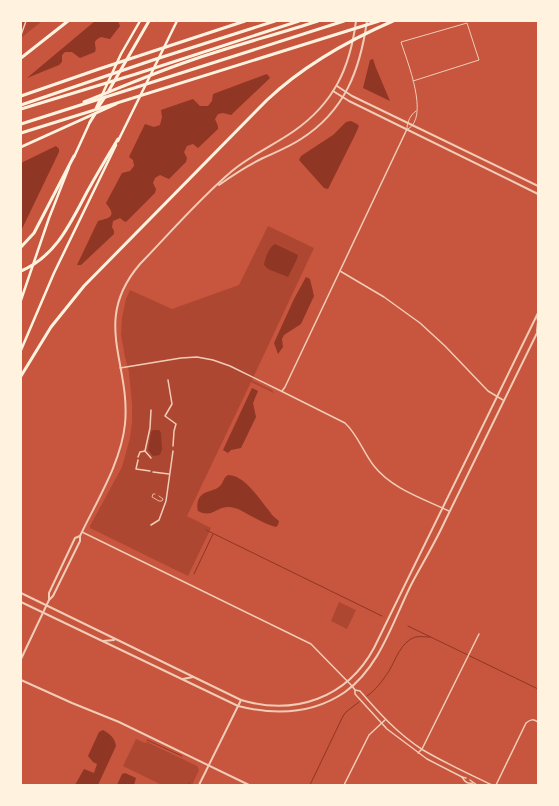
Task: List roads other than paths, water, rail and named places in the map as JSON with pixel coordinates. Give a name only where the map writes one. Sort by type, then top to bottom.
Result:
[{"type":"highway","points":[[21,58],[68,21]]},
{"type":"highway","points":[[90,122],[149,21]]},
{"type":"highway","points":[[21,96],[106,66],[245,21]]},
{"type":"highway","points":[[21,106],[145,62],[275,21]]},
{"type":"highway","points":[[21,109],[136,74],[299,21]]},
{"type":"highway","points":[[64,110],[190,60],[318,21]]},
{"type":"highway","points":[[21,124],[344,21]]},
{"type":"highway","points":[[21,133],[379,21]]},
{"type":"highway","points":[[21,376],[47,333],[84,286],[267,100],[294,76],[328,53],[393,21]]},
{"type":"highway","points":[[21,147],[131,98]]},
{"type":"highway","points":[[22,270],[54,248],[64,235],[99,170],[118,139]]},
{"type":"highway","points":[[21,247],[34,233],[74,156]]},
{"type":"main road","points":[[21,300],[49,218],[74,156],[120,54],[140,21]]},
{"type":"main road","points":[[21,350],[54,273],[118,139],[177,21]]},
{"type":"street","points":[[21,35],[26,21]]},
{"type":"street","points":[[21,659],[49,600],[53,596],[77,548],[80,541],[80,536],[120,451],[126,415],[125,397],[115,328],[115,317],[120,299],[128,280],[153,251],[215,187],[235,169],[294,131],[316,112],[333,92],[345,69],[352,46],[356,21]]},
{"type":"street","points":[[215,187],[241,170],[300,140],[328,116],[346,92],[358,67],[367,21]]},
{"type":"street","points":[[336,86],[412,125],[538,186]]},
{"type":"street","points":[[333,92],[342,98],[538,194]]},
{"type":"street","points":[[281,391],[285,387],[407,129]]},
{"type":"street","points":[[340,271],[384,297],[420,323],[445,346],[488,391],[504,400]]},
{"type":"street","points":[[21,593],[241,700],[266,705],[292,705],[321,697],[340,687],[361,668],[374,648],[537,314]]},
{"type":"street","points":[[536,334],[538,321],[537,314]]},
{"type":"street","points":[[21,602],[238,706],[264,711],[286,712],[310,708],[326,702],[352,686],[365,672],[378,654],[538,331]]},
{"type":"street","points":[[120,368],[181,358],[205,358],[222,363],[344,423],[353,431],[375,467],[390,481],[450,511]]},
{"type":"street","points":[[168,380],[172,404],[165,416],[176,424],[173,446]]},
{"type":"street","points":[[138,457],[140,452],[144,451],[150,428],[152,410]]},
{"type":"street","points":[[144,451],[151,458]]},
{"type":"street","points":[[151,525],[159,520],[167,497],[173,451]]},
{"type":"street","points":[[138,460],[136,469],[150,471]]},
{"type":"street","points":[[153,472],[169,474]]},
{"type":"street","points":[[82,532],[311,644],[348,681],[355,690],[355,694],[381,723],[427,759],[466,778]]},
{"type":"street","points":[[49,600],[49,594],[64,560],[75,538],[80,536]]},
{"type":"street","points":[[418,753],[422,749],[479,634]]},
{"type":"street","points":[[103,641],[111,639],[117,640]]},
{"type":"street","points":[[180,678],[186,679],[193,677]]},
{"type":"street","points":[[21,680],[119,722],[249,785]]},
{"type":"street","points":[[355,690],[360,691],[385,720],[422,749],[492,785]]},
{"type":"street","points":[[199,785],[241,700]]},
{"type":"street","points":[[496,785],[526,722],[533,719],[538,722]]},
{"type":"street","points":[[344,785],[365,740],[385,720]]},
{"type":"street","points":[[462,777],[464,771]]},
{"type":"street","points":[[462,777],[465,782],[469,784],[473,783]]},
{"type":"street","points":[[470,780],[477,785]]},
{"type":"lane","points":[[407,129],[412,125],[417,115],[418,101],[401,42],[467,23],[479,60],[413,81]]},
{"type":"lane","points":[[407,129],[412,113],[417,110]]},
{"type":"waterway","points":[[206,530],[382,616]]},
{"type":"waterway","points":[[194,574],[213,534]]},
{"type":"waterway","points":[[408,626],[538,689]]},
{"type":"waterway","points":[[367,696],[384,678],[399,651],[410,639],[415,637],[430,637]]},
{"type":"waterway","points":[[310,785],[343,716],[359,702]]},
{"type":"waterway","points":[[147,740],[182,756]]},
{"type":"railway","points":[[155,494],[153,494],[152,497],[162,501],[163,499],[159,496]]}]
